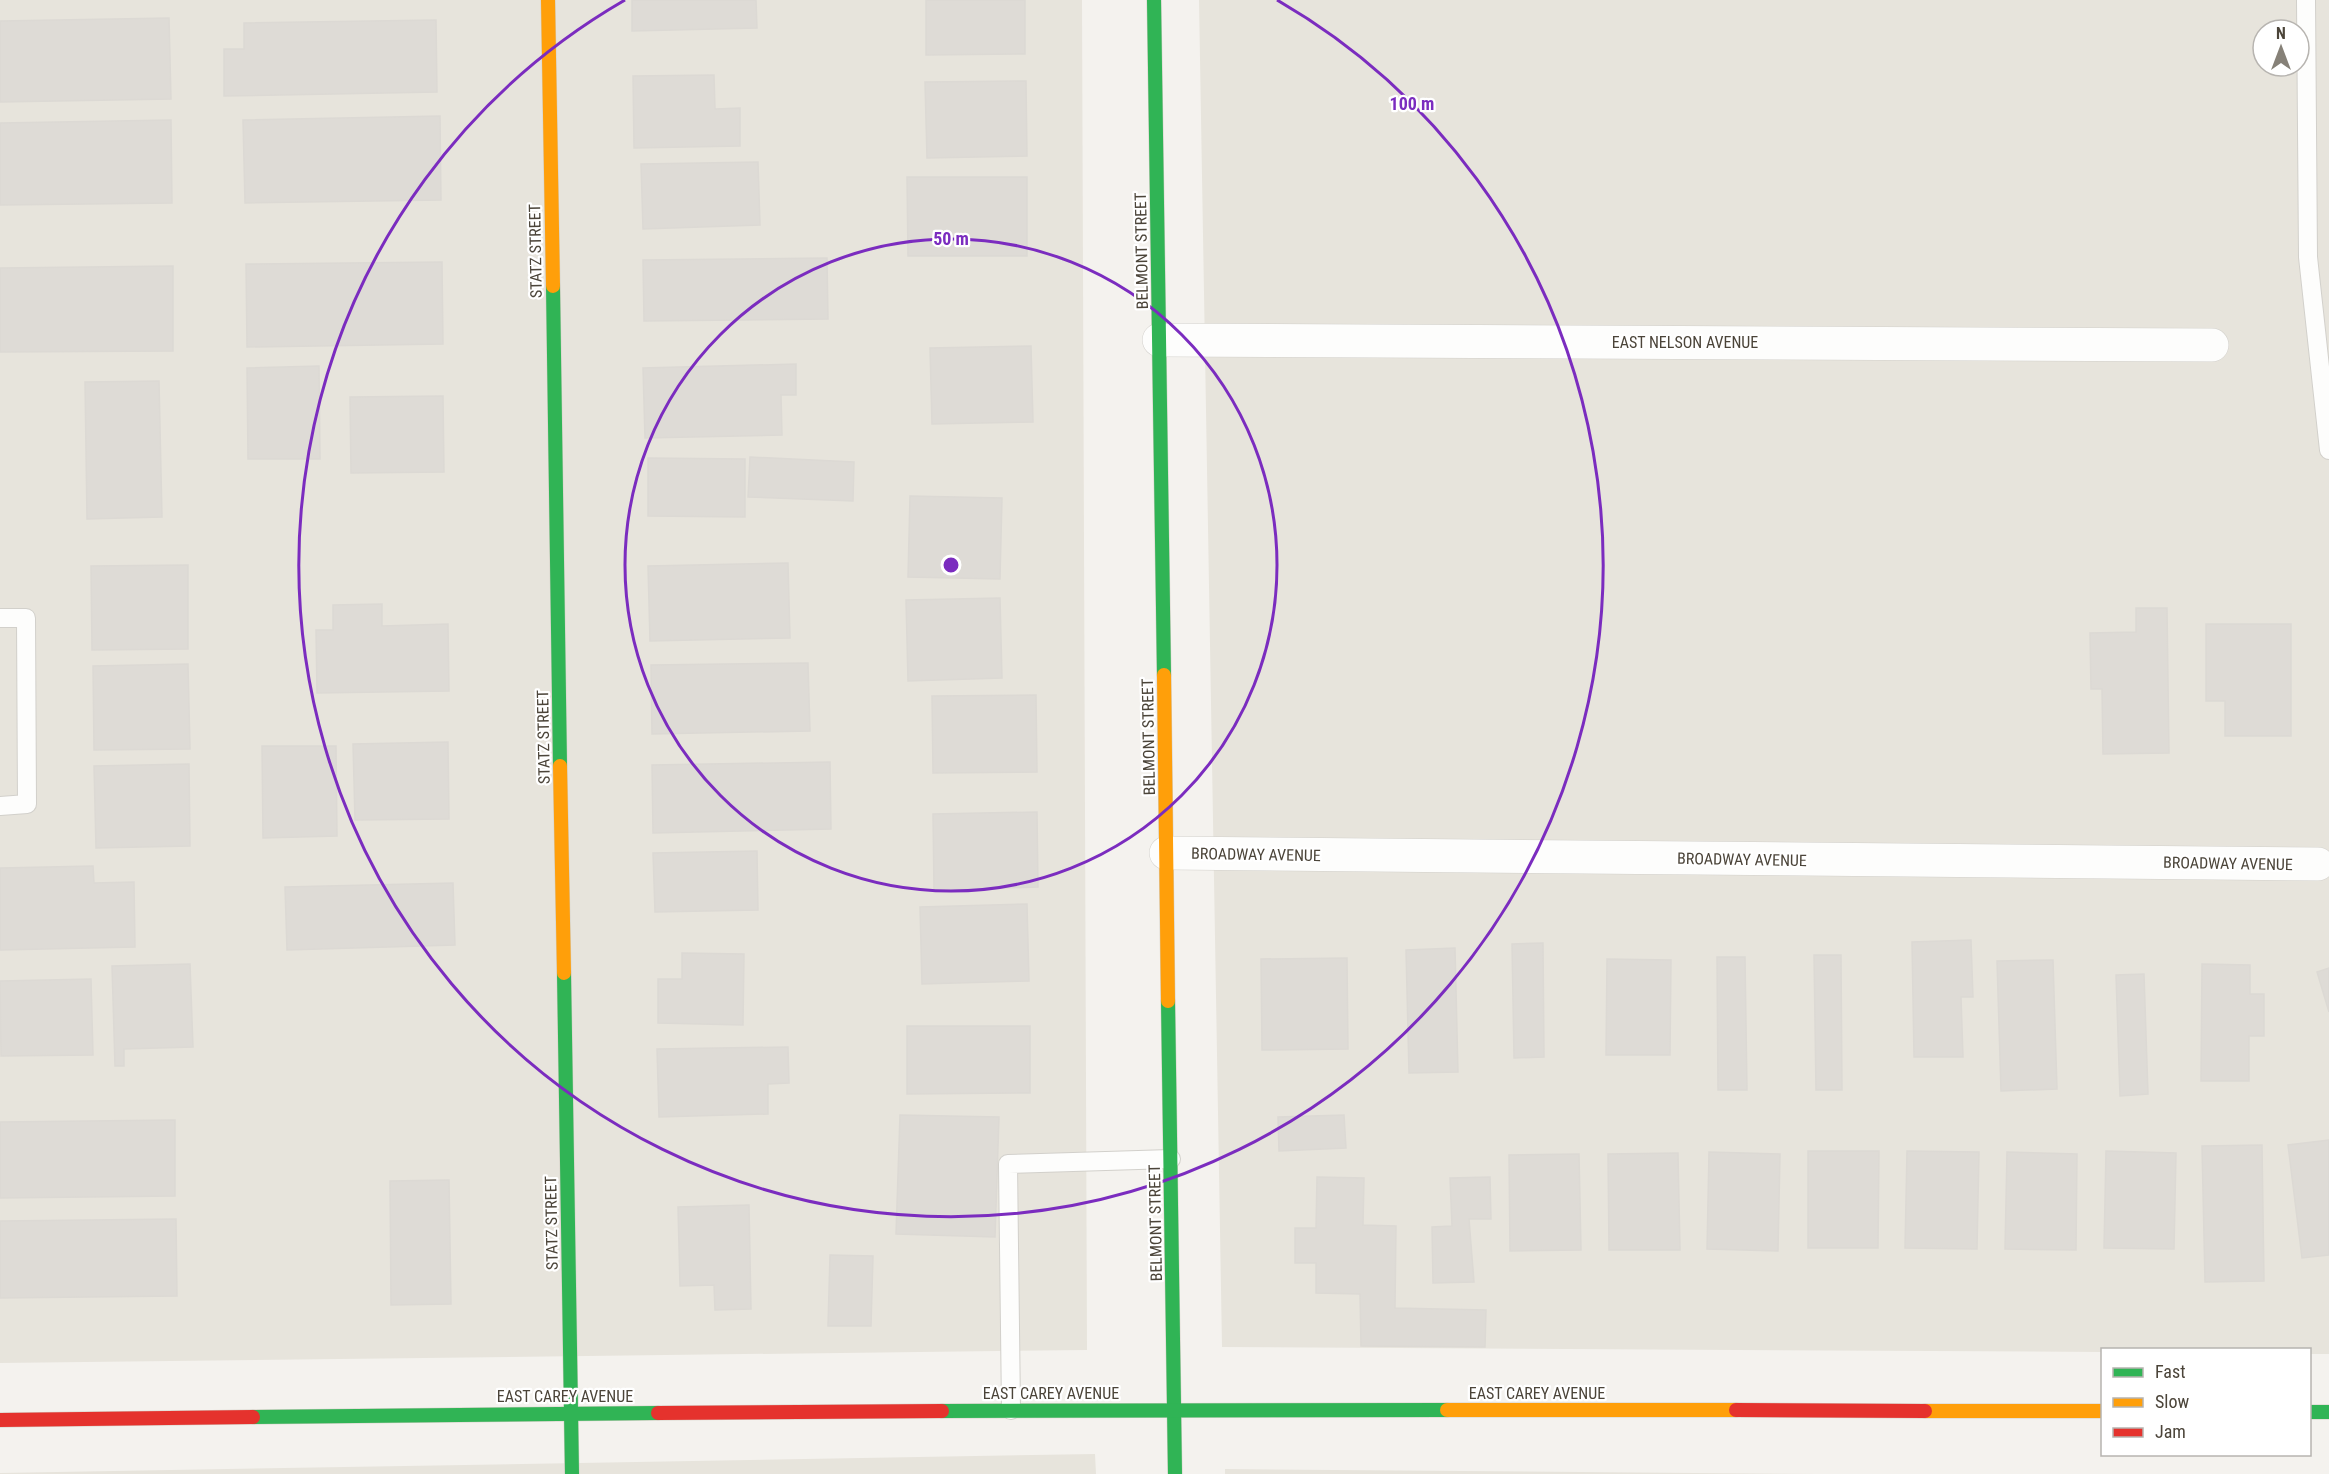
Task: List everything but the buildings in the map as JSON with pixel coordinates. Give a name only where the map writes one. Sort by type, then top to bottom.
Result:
[{"type":"street","name":"STATZ STREET","points":[[548,0],[572,1474]]},
{"type":"street","name":"BELMONT STREET","points":[[1154,0],[1175,1474]]},
{"type":"street","name":"EAST NELSON AVENUE","points":[[1159,340],[2212,345]]},
{"type":"street","name":"BROADWAY AVENUE","points":[[1166,853],[2318,864]]},
{"type":"street","name":"EAST CAREY AVENUE","points":[[0,1420],[571,1412],[1174,1409],[2101,1411]]},
{"type":"street","points":[[2311,1412],[2329,1412]]},
{"type":"lane","points":[[2306,0],[2308,257],[2329,450]]},
{"type":"lane","points":[[0,618],[26,618],[27,804],[0,806]]},
{"type":"lane","points":[[1011,1410],[1008,1164],[1171,1159]]},
{"type":"shaded area","points":[[0,0],[1082,0],[1087,1350],[0,1363]]},
{"type":"shaded area","points":[[1199,0],[2329,0],[2329,1354],[2311,1354],[2311,1348],[2101,1348],[2101,1352],[1222,1347]]},
{"type":"shaded area","points":[[1095,1454],[1096,1474],[0,1474],[0,1473]]},
{"type":"shaded area","points":[[1225,1469],[1818,1474],[1225,1474]]},
{"type":"traffic: fast","points":[[1154,0],[1164,675]]},
{"type":"traffic: fast","points":[[553,286],[560,766]]},
{"type":"traffic: fast","points":[[564,973],[572,1474]]},
{"type":"traffic: fast","points":[[1168,1001],[1175,1474]]},
{"type":"traffic: fast","points":[[942,1411],[1447,1410]]},
{"type":"traffic: fast","points":[[2311,1412],[2329,1412]]},
{"type":"traffic: fast","points":[[253,1417],[658,1413]]},
{"type":"traffic: slow","points":[[548,0],[553,286]]},
{"type":"traffic: slow","points":[[1164,675],[1168,1001]]},
{"type":"traffic: slow","points":[[560,766],[564,973]]},
{"type":"traffic: slow","points":[[1447,1410],[1736,1410]]},
{"type":"traffic: slow","points":[[1925,1411],[2101,1411]]},
{"type":"traffic: jam","points":[[1736,1410],[1925,1411]]},
{"type":"traffic: jam","points":[[658,1413],[942,1411]]},
{"type":"traffic: jam","points":[[0,1420],[253,1417]]}]
